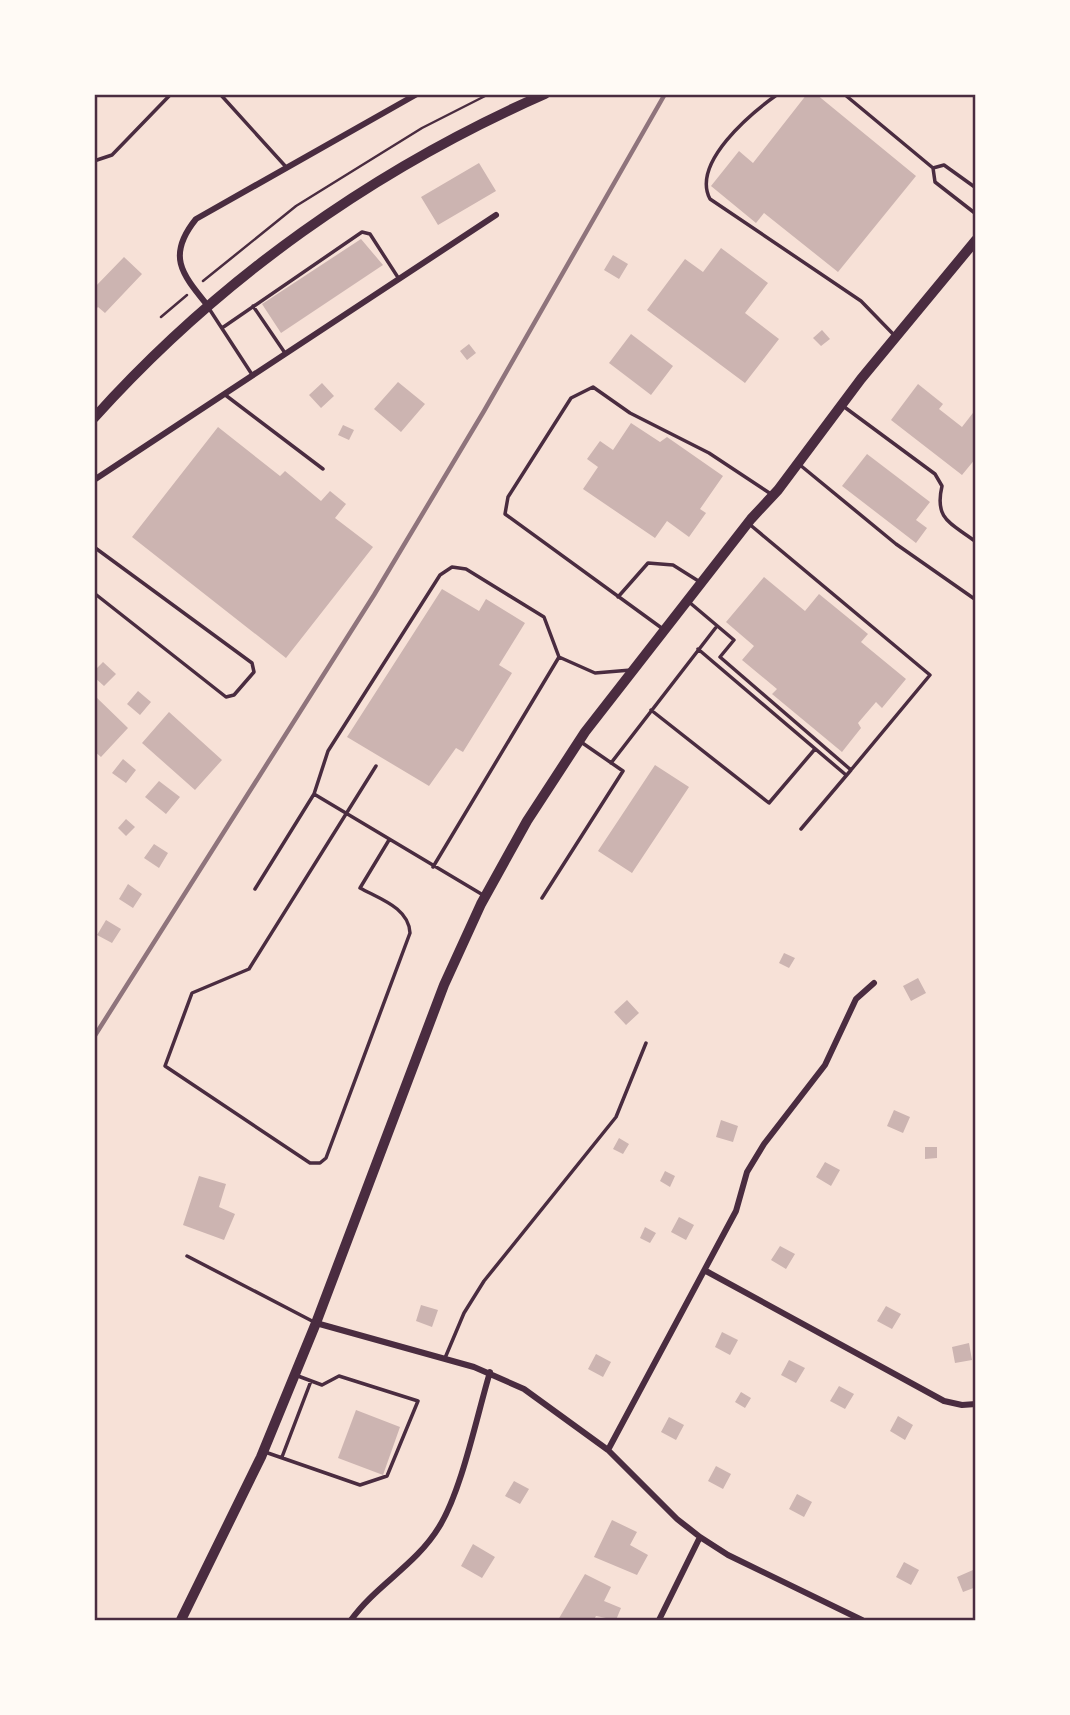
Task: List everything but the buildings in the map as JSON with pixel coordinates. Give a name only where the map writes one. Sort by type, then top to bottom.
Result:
[{"type":"main road","points":[[94,418],[127,382],[208,306],[272,253],[339,206],[423,154],[545,94]]},
{"type":"main road","points":[[181,1620],[263,1451],[295,1374],[444,985],[486,897],[527,821],[580,741],[664,630],[975,240]]},
{"type":"street","points":[[208,306],[194,289],[179,261],[180,242],[196,219],[417,94]]},
{"type":"street","points":[[94,480],[496,215]]},
{"type":"street","points":[[608,1450],[736,1211],[747,1172],[764,1144],[825,1065],[856,999],[874,983]]},
{"type":"street","points":[[706,1270],[944,1401],[962,1405],[975,1404]]},
{"type":"street","points":[[316,1323],[490,1372],[524,1388],[608,1450],[677,1519],[700,1537],[728,1555],[862,1620]]},
{"type":"street","points":[[351,1620],[361,1606],[408,1566],[439,1527],[452,1500],[490,1372]]},
{"type":"street","points":[[659,1620],[700,1537]]},
{"type":"lane","points":[[94,161],[112,155],[171,94]]},
{"type":"lane","points":[[220,94],[288,168]]},
{"type":"lane","points":[[778,94],[753,112],[734,131],[706,178],[706,190],[710,199],[861,301],[896,337]]},
{"type":"lane","points":[[844,94],[933,168],[935,182],[975,214]]},
{"type":"lane","points":[[933,168],[944,165],[975,188]]},
{"type":"lane","points":[[222,328],[362,232],[370,234],[399,279]]},
{"type":"lane","points":[[208,306],[253,376]]},
{"type":"lane","points":[[253,306],[285,354]]},
{"type":"lane","points":[[664,630],[505,514],[508,498],[571,397],[593,387],[630,413],[709,453],[773,495]]},
{"type":"lane","points":[[224,394],[323,469]]},
{"type":"lane","points":[[842,405],[935,474],[942,486],[938,504],[943,517],[975,542]]},
{"type":"lane","points":[[798,463],[896,544],[975,600]]},
{"type":"lane","points":[[748,523],[930,675],[801,829]]},
{"type":"lane","points":[[94,547],[252,663],[254,672],[234,695],[226,697],[94,593]]},
{"type":"lane","points":[[618,597],[648,563],[673,565],[702,583]]},
{"type":"lane","points":[[255,889],[314,794],[328,751],[440,575],[452,567],[466,569],[544,617],[559,657],[595,673],[634,670]]},
{"type":"lane","points":[[688,601],[734,639],[720,657],[851,770]]},
{"type":"lane","points":[[611,763],[717,625]]},
{"type":"lane","points":[[698,649],[846,775]]},
{"type":"lane","points":[[433,867],[559,657]]},
{"type":"lane","points":[[651,710],[769,803],[815,749]]},
{"type":"lane","points":[[542,898],[623,771],[580,741]]},
{"type":"lane","points":[[376,766],[249,969],[192,993],[165,1066],[310,1163],[320,1163],[326,1158],[410,933],[409,922],[402,912],[360,888],[389,840]]},
{"type":"lane","points":[[314,794],[486,897]]},
{"type":"lane","points":[[444,1358],[464,1313],[484,1281],[616,1117],[646,1043]]},
{"type":"lane","points":[[187,1256],[316,1323]]},
{"type":"lane","points":[[263,1451],[360,1485],[387,1476],[418,1401],[339,1376],[322,1385],[295,1374]]},
{"type":"lane","points":[[282,1458],[311,1381]]},
{"type":"path","points":[[161,317],[296,206],[422,128],[489,94]]},
{"type":"railway","points":[[94,1037],[374,595],[484,411],[665,94]]}]
